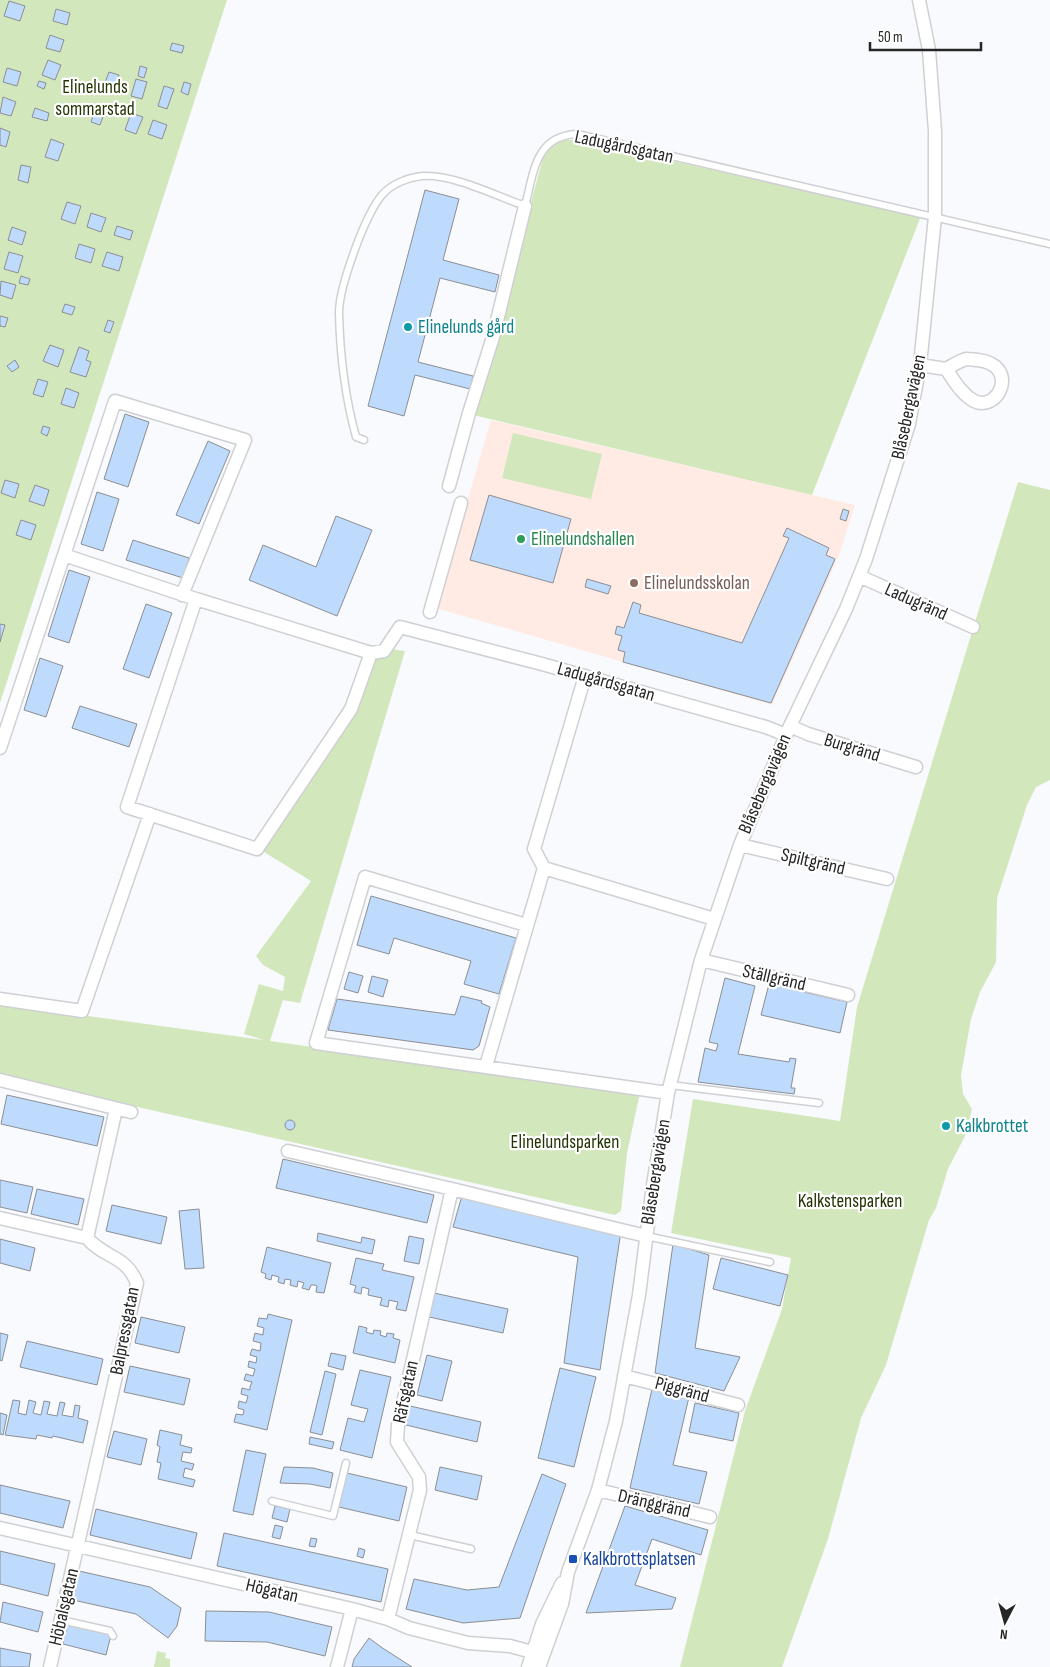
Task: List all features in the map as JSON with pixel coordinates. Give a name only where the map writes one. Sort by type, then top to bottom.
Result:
[{"type":"street","name":"Blåsebergavägen","points":[[528,1667],[538,1658],[550,1604],[568,1572],[598,1490],[616,1421],[639,1295],[646,1236],[669,1089],[700,960],[740,844],[788,730],[827,649],[859,576],[887,498],[909,424],[920,366],[935,217],[935,131],[929,50],[919,0]]},
{"type":"street","name":"Ladugårdsgatan","points":[[449,486],[468,413],[493,337],[525,206]]},
{"type":"street","points":[[920,366],[946,369]]},
{"type":"street","points":[[0,748],[115,401],[245,440],[182,595]]},
{"type":"street","points":[[430,612],[461,503]]},
{"type":"street","points":[[64,555],[182,595],[196,599],[371,653],[351,709],[256,849],[127,807],[196,599]]},
{"type":"street","name":"Ladugränd","points":[[859,576],[973,627]]},
{"type":"street","name":"Ladugårdsgatan","points":[[371,653],[384,652],[400,627],[766,727],[788,730]]},
{"type":"street","points":[[486,1066],[544,868],[534,849],[585,676]]},
{"type":"street","name":"Burgränd","points":[[788,730],[808,734],[916,767]]},
{"type":"street","points":[[0,999],[82,1011],[150,814]]},
{"type":"street","name":"Spiltgränd","points":[[740,844],[886,879]]},
{"type":"street","points":[[544,868],[714,919]]},
{"type":"street","points":[[526,925],[365,876],[316,1043],[669,1089]]},
{"type":"street","name":"Ställgränd","points":[[700,960],[848,996]]},
{"type":"street","points":[[0,1080],[131,1112]]},
{"type":"street","points":[[0,1218],[87,1238],[116,1109]]},
{"type":"street","points":[[288,1151],[646,1236]]},
{"type":"street","name":"Räfsgatan","points":[[388,1619],[420,1490],[419,1477],[397,1442],[398,1425],[452,1189]]},
{"type":"street","name":"Balpressgatan","points":[[78,1546],[137,1283],[127,1265],[94,1246],[87,1238]]},
{"type":"street","name":"Piggränd","points":[[624,1376],[738,1405]]},
{"type":"street","name":"Dränggränd","points":[[598,1490],[710,1517]]},
{"type":"street","name":"Högatan","points":[[0,1528],[352,1609],[388,1619],[409,1628],[468,1643],[510,1646],[538,1658]]},
{"type":"street","name":"Höbalsgatan","points":[[50,1667],[78,1546]]},
{"type":"street","points":[[337,1667],[352,1609]]},
{"type":"lane","name":"Ladugårdsgatan","points":[[525,206],[540,155],[550,142],[562,135],[577,134],[1050,244]]},
{"type":"lane","points":[[364,440],[356,437],[346,402],[339,311],[346,276],[364,229],[382,194],[403,180],[424,176],[450,180],[525,206]]},
{"type":"lane","points":[[669,1089],[820,1103]]},
{"type":"lane","points":[[646,1236],[770,1262]]},
{"type":"lane","points":[[272,1501],[333,1516],[346,1463]]},
{"type":"lane","points":[[410,1535],[471,1549]]},
{"type":"lane","points":[[61,1620],[110,1631],[113,1636]]},
{"type":"shaded area","name":"Elinelundsskolan","points":[[491,420],[855,505],[839,555],[772,705],[436,608]]},
{"type":"green space","name":"Elinelunds sommarstad","points":[[0,0],[227,0],[0,703]]},
{"type":"green space","points":[[563,140],[577,140],[921,216],[812,495],[473,415],[543,158],[552,145]]},
{"type":"green space","points":[[513,433],[602,454],[591,499],[502,478]]},
{"type":"green space","name":"Kalkstensparken","points":[[1018,482],[1050,490],[1050,780],[1036,787],[1027,805],[997,898],[996,962],[980,992],[971,1019],[961,1075],[963,1094],[972,1109],[966,1134],[948,1169],[936,1208],[929,1220],[886,1365],[861,1418],[828,1539],[782,1667],[680,1667],[745,1411],[782,1309],[791,1258],[671,1233],[693,1099],[840,1121],[857,1007]]},
{"type":"green space","name":"Elinelundsparken","points":[[376,647],[405,651],[300,1003],[283,1000],[270,1041],[640,1093],[627,1153],[621,1211],[615,1215],[0,1076],[0,1004],[264,1040],[244,1034],[259,984],[283,991],[285,977],[263,965],[256,956],[311,881],[264,852],[261,838],[324,757]]},
{"type":"green space","points":[[157,1651],[166,1653],[165,1658],[170,1659],[170,1667],[154,1667]]},
{"type":"building","points":[[9,1],[25,6],[20,21],[4,16]]},
{"type":"building","points":[[56,9],[70,13],[67,25],[53,21]]},
{"type":"building","points":[[50,35],[64,40],[60,52],[46,48]]},
{"type":"building","points":[[172,43],[184,46],[182,53],[170,50]]},
{"type":"building","points":[[48,60],[61,65],[55,80],[42,75]]},
{"type":"building","points":[[140,66],[147,68],[144,78],[138,76]]},
{"type":"building","points":[[7,68],[21,72],[17,86],[3,82]]},
{"type":"building","points":[[109,72],[119,75],[114,92],[103,88]]},
{"type":"building","points":[[136,79],[147,82],[142,99],[131,96]]},
{"type":"building","points":[[39,81],[46,83],[44,89],[37,86]]},
{"type":"building","points":[[184,82],[191,84],[188,95],[181,92]]},
{"type":"building","points":[[164,86],[174,89],[167,109],[158,106]]},
{"type":"building","points":[[3,97],[16,102],[11,116],[0,113]]},
{"type":"building","points":[[96,107],[105,111],[100,125],[91,122]]},
{"type":"building","points":[[35,108],[49,113],[47,121],[32,117]]},
{"type":"building","points":[[131,113],[143,117],[136,134],[125,130]]},
{"type":"building","points":[[153,120],[167,125],[162,139],[148,134]]},
{"type":"building","points":[[0,128],[10,132],[6,147],[0,145]]},
{"type":"building","points":[[51,139],[64,144],[58,161],[45,157]]},
{"type":"building","points":[[21,165],[31,167],[28,183],[18,180]]},
{"type":"building","name":"Elinelunds gård","points":[[425,190],[459,199],[443,260],[499,275],[495,292],[440,278],[418,362],[473,376],[470,389],[415,375],[404,416],[368,406]]},
{"type":"building","points":[[67,202],[81,206],[75,224],[61,219]]},
{"type":"building","points":[[91,213],[106,218],[101,232],[87,227]]},
{"type":"building","points":[[117,226],[133,231],[130,240],[114,235]]},
{"type":"building","points":[[12,227],[26,232],[22,245],[8,240]]},
{"type":"building","points":[[79,244],[95,249],[91,263],[75,258]]},
{"type":"building","points":[[9,252],[23,256],[18,273],[4,269]]},
{"type":"building","points":[[107,252],[123,257],[119,271],[102,266]]},
{"type":"building","points":[[21,276],[30,279],[28,285],[19,283]]},
{"type":"building","points":[[1,281],[16,285],[12,299],[0,295]]},
{"type":"building","points":[[65,304],[75,307],[72,315],[62,312]]},
{"type":"building","points":[[0,316],[8,318],[5,327],[0,326]]},
{"type":"building","points":[[108,320],[114,322],[110,333],[104,331]]},
{"type":"building","points":[[50,345],[64,350],[58,367],[43,361]]},
{"type":"building","points":[[79,347],[89,351],[86,360],[91,362],[86,377],[70,372]]},
{"type":"building","points":[[15,360],[19,367],[12,372],[7,366]]},
{"type":"building","points":[[38,379],[48,382],[43,397],[33,394]]},
{"type":"building","points":[[66,388],[79,393],[74,408],[61,404]]},
{"type":"building","points":[[125,414],[149,422],[128,487],[104,479]]},
{"type":"building","points":[[43,426],[50,428],[47,436],[41,433]]},
{"type":"building","points":[[208,441],[230,451],[199,524],[176,515]]},
{"type":"building","points":[[5,480],[19,484],[15,498],[1,493]]},
{"type":"building","points":[[35,485],[49,490],[44,506],[29,501]]},
{"type":"building","points":[[97,492],[119,499],[103,551],[81,544]]},
{"type":"building","name":"Elinelundshallen","points":[[489,495],[571,519],[553,583],[470,560]]},
{"type":"building","points":[[843,509],[849,511],[846,521],[840,519]]},
{"type":"building","points":[[336,516],[372,530],[337,616],[249,580],[263,545],[316,567]]},
{"type":"building","points":[[21,520],[36,525],[31,540],[16,535]]},
{"type":"building","points":[[787,528],[829,548],[826,555],[835,559],[771,703],[623,662],[625,652],[618,650],[622,636],[615,634],[617,626],[624,628],[633,602],[641,605],[639,613],[742,643],[789,538],[783,536]]},
{"type":"building","points":[[133,540],[189,558],[183,578],[126,560]]},
{"type":"building","points":[[69,570],[90,577],[69,643],[48,636]]},
{"type":"building","points":[[587,579],[611,586],[608,594],[585,587]]},
{"type":"building","points":[[146,604],[172,613],[149,678],[123,669]]},
{"type":"building","points":[[0,624],[5,625],[0,642]]},
{"type":"building","points":[[40,658],[63,666],[46,717],[24,710]]},
{"type":"building","points":[[80,706],[137,724],[129,747],[72,728]]},
{"type":"building","points":[[371,896],[516,938],[499,994],[464,984],[471,961],[394,938],[389,954],[357,945]]},
{"type":"building","points":[[349,972],[363,976],[358,993],[344,989]]},
{"type":"building","points":[[372,976],[388,980],[383,997],[368,992]]},
{"type":"building","points":[[725,978],[755,986],[738,1054],[789,1062],[790,1058],[796,1059],[791,1088],[795,1088],[794,1094],[698,1082],[705,1048],[716,1051],[718,1044],[709,1042]]},
{"type":"building","points":[[769,984],[847,1002],[840,1033],[761,1015]]},
{"type":"building","points":[[461,996],[482,1001],[481,1003],[490,1007],[479,1046],[473,1050],[328,1030],[337,999],[455,1015]]},
{"type":"building","points":[[7,1095],[104,1117],[97,1146],[1,1124]]},
{"type":"building","points":[[288,1120],[292,1120],[295,1125],[294,1129],[288,1130],[285,1127],[285,1123]]},
{"type":"building","points":[[283,1159],[434,1195],[427,1223],[276,1188]]},
{"type":"building","points":[[0,1180],[33,1187],[27,1213],[0,1207]]},
{"type":"building","points":[[37,1189],[84,1199],[78,1225],[31,1214]]},
{"type":"building","points":[[463,1192],[621,1231],[600,1370],[564,1363],[578,1257],[453,1227]]},
{"type":"building","points":[[112,1205],[167,1217],[161,1244],[106,1231]]},
{"type":"building","points":[[199,1209],[204,1268],[185,1269],[179,1211]]},
{"type":"building","points":[[318,1233],[361,1243],[362,1237],[375,1240],[372,1254],[317,1241]]},
{"type":"building","points":[[409,1236],[424,1239],[419,1264],[404,1261]]},
{"type":"building","points":[[0,1239],[35,1248],[30,1271],[0,1263]]},
{"type":"building","points":[[673,1244],[709,1255],[695,1348],[740,1357],[724,1391],[655,1373]]},
{"type":"building","points":[[267,1247],[331,1263],[324,1293],[316,1292],[317,1286],[314,1285],[311,1285],[309,1290],[302,1288],[304,1283],[298,1281],[297,1287],[290,1285],[291,1280],[285,1279],[284,1284],[278,1282],[279,1277],[272,1275],[271,1280],[265,1278],[266,1274],[261,1272]]},
{"type":"building","points":[[356,1258],[384,1264],[382,1270],[414,1277],[406,1311],[396,1309],[398,1302],[389,1300],[388,1307],[380,1305],[382,1298],[368,1295],[369,1289],[362,1287],[361,1294],[354,1292],[356,1286],[350,1284]]},
{"type":"building","points":[[721,1258],[788,1275],[780,1306],[713,1289]]},
{"type":"building","points":[[434,1293],[508,1309],[503,1333],[429,1317]]},
{"type":"building","points":[[268,1314],[292,1320],[267,1430],[234,1422],[236,1414],[243,1415],[244,1410],[238,1408],[239,1401],[246,1403],[248,1396],[241,1394],[242,1388],[250,1390],[252,1382],[244,1380],[246,1374],[253,1376],[255,1369],[248,1367],[249,1361],[256,1363],[257,1357],[250,1355],[252,1349],[260,1351],[261,1343],[253,1341],[255,1333],[263,1335],[264,1328],[257,1326],[259,1318],[267,1319]]},
{"type":"building","points":[[141,1317],[185,1327],[179,1353],[135,1343]]},
{"type":"building","points":[[359,1326],[367,1328],[366,1332],[373,1334],[374,1330],[381,1331],[380,1335],[386,1337],[387,1333],[394,1334],[393,1338],[400,1340],[395,1363],[353,1353]]},
{"type":"building","points":[[0,1333],[8,1335],[2,1361],[0,1360]]},
{"type":"building","points":[[27,1341],[103,1359],[97,1385],[20,1367]]},
{"type":"building","points":[[331,1353],[346,1356],[343,1370],[328,1366]]},
{"type":"building","points":[[427,1355],[452,1361],[442,1401],[417,1395]]},
{"type":"building","points":[[130,1366],[190,1379],[184,1405],[124,1392]]},
{"type":"building","points":[[560,1368],[596,1377],[574,1467],[538,1458]]},
{"type":"building","points":[[360,1370],[391,1377],[372,1458],[340,1450],[348,1418],[364,1422],[368,1409],[351,1405]]},
{"type":"building","points":[[325,1371],[336,1374],[322,1435],[310,1432]]},
{"type":"building","points":[[652,1389],[689,1397],[673,1465],[707,1472],[699,1504],[630,1488]]},
{"type":"building","points":[[13,1400],[20,1401],[18,1413],[26,1415],[29,1400],[36,1402],[33,1413],[41,1415],[44,1401],[50,1402],[47,1414],[57,1416],[60,1402],[65,1403],[62,1415],[73,1417],[75,1405],[80,1406],[78,1418],[88,1421],[83,1443],[53,1436],[52,1438],[37,1435],[36,1439],[5,1435]]},
{"type":"building","points":[[695,1403],[739,1413],[733,1441],[689,1432]]},
{"type":"building","points":[[410,1406],[481,1422],[477,1442],[406,1425]]},
{"type":"building","points":[[0,1413],[7,1415],[3,1435],[0,1434]]},
{"type":"building","points":[[160,1430],[182,1435],[180,1445],[192,1448],[191,1453],[183,1452],[181,1461],[194,1464],[192,1470],[185,1468],[183,1477],[195,1480],[193,1487],[158,1479],[161,1463],[157,1462],[160,1447],[157,1445]]},
{"type":"building","points":[[114,1431],[147,1439],[141,1465],[107,1457]]},
{"type":"building","points":[[310,1437],[334,1442],[332,1449],[309,1444]]},
{"type":"building","points":[[246,1450],[266,1454],[253,1515],[233,1511]]},
{"type":"building","points":[[284,1467],[313,1468],[333,1473],[330,1488],[310,1484],[280,1483]]},
{"type":"building","points":[[440,1467],[482,1476],[477,1500],[435,1490]]},
{"type":"building","points":[[347,1473],[407,1487],[399,1521],[339,1507]]},
{"type":"building","points":[[542,1474],[566,1484],[520,1618],[463,1623],[406,1609],[414,1579],[467,1590],[499,1587]]},
{"type":"building","points":[[0,1485],[70,1501],[63,1528],[0,1513]]},
{"type":"building","points":[[275,1506],[290,1509],[287,1522],[272,1518]]},
{"type":"building","points":[[625,1506],[708,1530],[701,1555],[652,1539],[635,1585],[676,1598],[672,1609],[586,1613]]},
{"type":"building","points":[[96,1509],[197,1533],[191,1559],[90,1535]]},
{"type":"building","points":[[275,1525],[283,1527],[280,1539],[272,1537]]},
{"type":"building","points":[[224,1533],[388,1569],[381,1602],[217,1566]]},
{"type":"building","points":[[311,1538],[317,1539],[315,1547],[309,1546]]},
{"type":"building","points":[[359,1548],[365,1550],[363,1558],[357,1556]]},
{"type":"building","points":[[0,1551],[55,1564],[48,1596],[0,1584]]},
{"type":"building","points":[[79,1571],[150,1587],[181,1608],[177,1626],[168,1638],[136,1614],[73,1600]]},
{"type":"building","points":[[3,1602],[43,1612],[38,1632],[0,1622]]},
{"type":"building","points":[[206,1611],[269,1612],[332,1627],[325,1656],[267,1642],[205,1641]]},
{"type":"building","points":[[67,1625],[111,1635],[106,1655],[63,1644]]},
{"type":"building","points":[[369,1638],[412,1667],[352,1667],[354,1659]]},
{"type":"building","points":[[0,1648],[31,1654],[29,1667],[0,1667]]},
{"type":"place","name":"Elinelunds gård","points":[[408,327]]},
{"type":"place","name":"Elinelundshallen","points":[[521,539]]},
{"type":"place","name":"Elinelundsskolan","points":[[634,583]]},
{"type":"place","name":"Kalkbrottet","points":[[946,1126]]},
{"type":"place","name":"Kalkbrottsplatsen","points":[[573,1559]]}]
